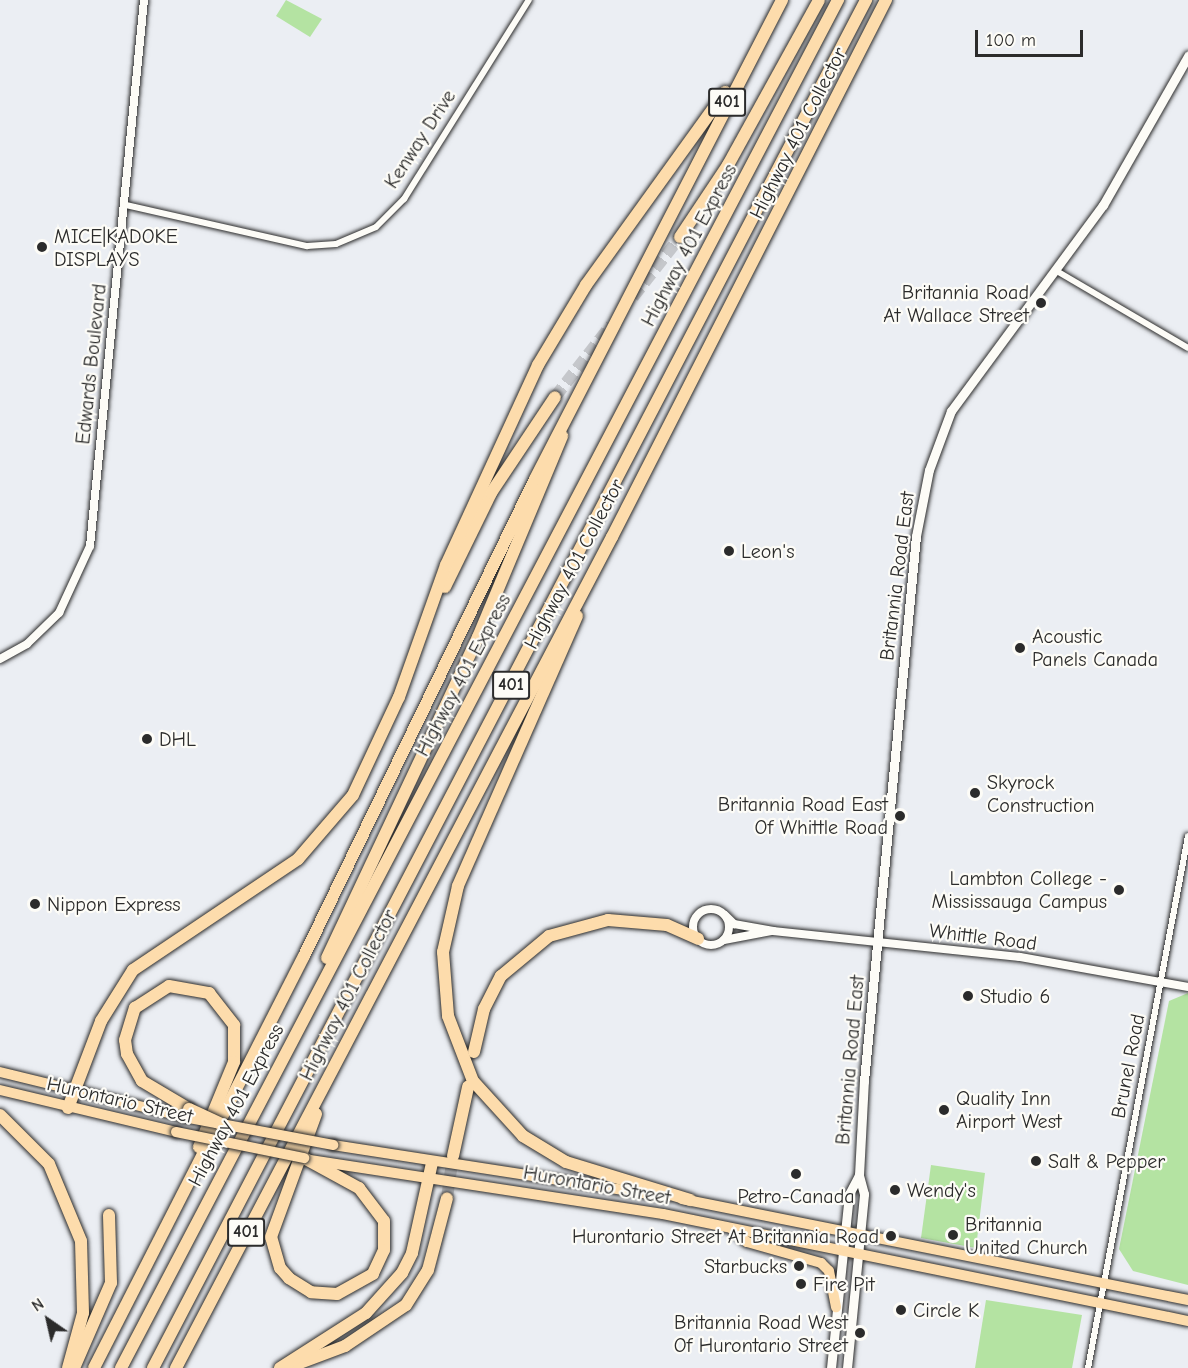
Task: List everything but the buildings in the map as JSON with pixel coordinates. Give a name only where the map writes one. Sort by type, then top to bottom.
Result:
[{"type":"highway","name":"401","points":[[94,1368],[173,1217],[566,420],[747,62],[782,0]]},
{"type":"highway","points":[[680,237],[728,165],[819,0]]},
{"type":"highway","name":"Highway 401 Express","points":[[121,1368],[838,0]]},
{"type":"highway","name":"401","points":[[153,1368],[866,0]]},
{"type":"highway","name":"Highway 401 Collector","points":[[176,1368],[612,537],[857,61],[886,0]]},
{"type":"highway","points":[[857,61],[892,0]]},
{"type":"highway","points":[[68,1108],[76,1095],[101,1021],[133,970],[298,859],[340,814],[369,765],[422,633],[459,532],[538,365],[586,285],[747,62]]},
{"type":"highway","points":[[422,633],[491,493],[555,397]]},
{"type":"highway","points":[[273,1077],[478,637],[558,457],[566,420]]},
{"type":"highway","points":[[612,537],[458,886],[445,935],[443,984],[464,1064],[508,1123],[566,1162],[690,1200]]},
{"type":"highway","points":[[474,1053],[484,1008],[501,976],[549,936],[608,920],[667,925],[698,939]]},
{"type":"highway","points":[[173,1217],[228,1079],[236,1045],[234,1025],[217,999],[190,986],[169,986],[135,1008],[124,1040],[127,1054],[142,1081],[187,1113],[223,1125]]},
{"type":"highway","points":[[453,1156],[468,1087]]},
{"type":"highway","points":[[304,1158],[322,1165],[370,1198],[386,1234],[373,1274],[338,1294],[311,1292],[294,1282],[280,1268],[271,1237],[316,1112],[318,1095]]},
{"type":"highway","points":[[0,1115],[49,1164],[81,1240],[83,1313],[68,1368]]},
{"type":"highway","points":[[280,1368],[357,1320],[388,1292],[412,1253],[432,1163]]},
{"type":"highway","points":[[285,1368],[345,1346],[406,1305],[428,1270],[447,1198]]},
{"type":"highway","points":[[74,1368],[111,1283],[109,1215]]},
{"type":"main road","name":"Britannia Road East","points":[[847,1368],[864,1194],[859,1175],[878,941],[916,536],[931,463],[966,387],[1103,205],[1188,56]]},
{"type":"main road","name":"Hurontario Street","points":[[0,1072],[76,1095],[187,1113]]},
{"type":"main road","name":"Hurontario Street","points":[[0,1090],[68,1108],[304,1158]]},
{"type":"main road","name":"Hurontario Street","points":[[223,1125],[432,1163],[690,1200],[844,1242],[1101,1303],[1188,1320]]},
{"type":"main road","name":"Hurontario Street","points":[[322,1165],[551,1193],[729,1227],[859,1244],[1104,1282],[1188,1299]]},
{"type":"main road","name":"Britannia Road East","points":[[831,1368],[849,1194],[859,1175]]},
{"type":"main road","points":[[729,1227],[747,1242],[821,1263],[829,1271],[836,1307]]},
{"type":"street","name":"Edwards Boulevard","points":[[0,659],[27,644],[59,613],[90,546],[102,394],[126,205],[144,0]]},
{"type":"street","name":"Kenway Drive","points":[[126,205],[308,246],[336,244],[376,227],[404,199],[529,0]]},
{"type":"street","points":[[1055,270],[1188,348]]},
{"type":"street","name":"Brunel Road","points":[[1088,1368],[1188,836]]},
{"type":"street","points":[[711,909],[725,915],[729,928],[724,940],[709,945],[698,939],[694,924],[699,914],[711,909]]},
{"type":"street","name":"Whittle Road","points":[[725,915],[734,924],[773,931],[1020,957],[1188,987]]},
{"type":"street","name":"Whittle Road","points":[[724,940],[773,931]]},
{"type":"green space","points":[[286,0],[322,19],[310,37],[276,16]]},
{"type":"green space","points":[[1188,993],[1188,1285],[1133,1271],[1119,1249],[1169,1001]]},
{"type":"green space","points":[[931,1165],[985,1173],[976,1248],[921,1238]]},
{"type":"green space","points":[[986,1300],[1082,1315],[1072,1368],[975,1368]]},
{"type":"tunnel","points":[[633,297],[680,237]]},
{"type":"tunnel","points":[[555,397],[611,325]]},
{"type":"tunnel","points":[[447,1198],[453,1156]]},
{"type":"place","name":"MICE|KADOKE DISPLAYS","points":[[42,247]]},
{"type":"place","name":"Britannia Road At Wallace Street","points":[[1041,303]]},
{"type":"place","name":"Leon's","points":[[729,551]]},
{"type":"place","name":"Acoustic Panels Canada","points":[[1020,648]]},
{"type":"place","name":"DHL","points":[[147,739]]},
{"type":"place","name":"Skyrock Construction","points":[[975,793]]},
{"type":"place","name":"Britannia Road East Of Whittle Road","points":[[900,816]]},
{"type":"place","name":"Lambton College - Mississauga Campus","points":[[1119,890]]},
{"type":"place","name":"Nippon Express","points":[[35,904]]},
{"type":"place","name":"Studio 6","points":[[968,996]]},
{"type":"place","name":"Quality Inn Airport West","points":[[944,1110]]},
{"type":"place","name":"Salt & Pepper","points":[[1036,1161]]},
{"type":"place","name":"Petro-Canada","points":[[796,1174]]},
{"type":"place","name":"Wendy's","points":[[895,1190]]},
{"type":"place","name":"Britannia United Church","points":[[953,1235]]},
{"type":"place","name":"Hurontario Street At Britannia Road","points":[[891,1236]]},
{"type":"place","name":"Starbucks","points":[[799,1266]]},
{"type":"place","name":"Fire Pit","points":[[801,1284]]},
{"type":"place","name":"Circle K","points":[[901,1310]]},
{"type":"place","name":"Britannia Road West Of Hurontario Street","points":[[860,1333]]}]
